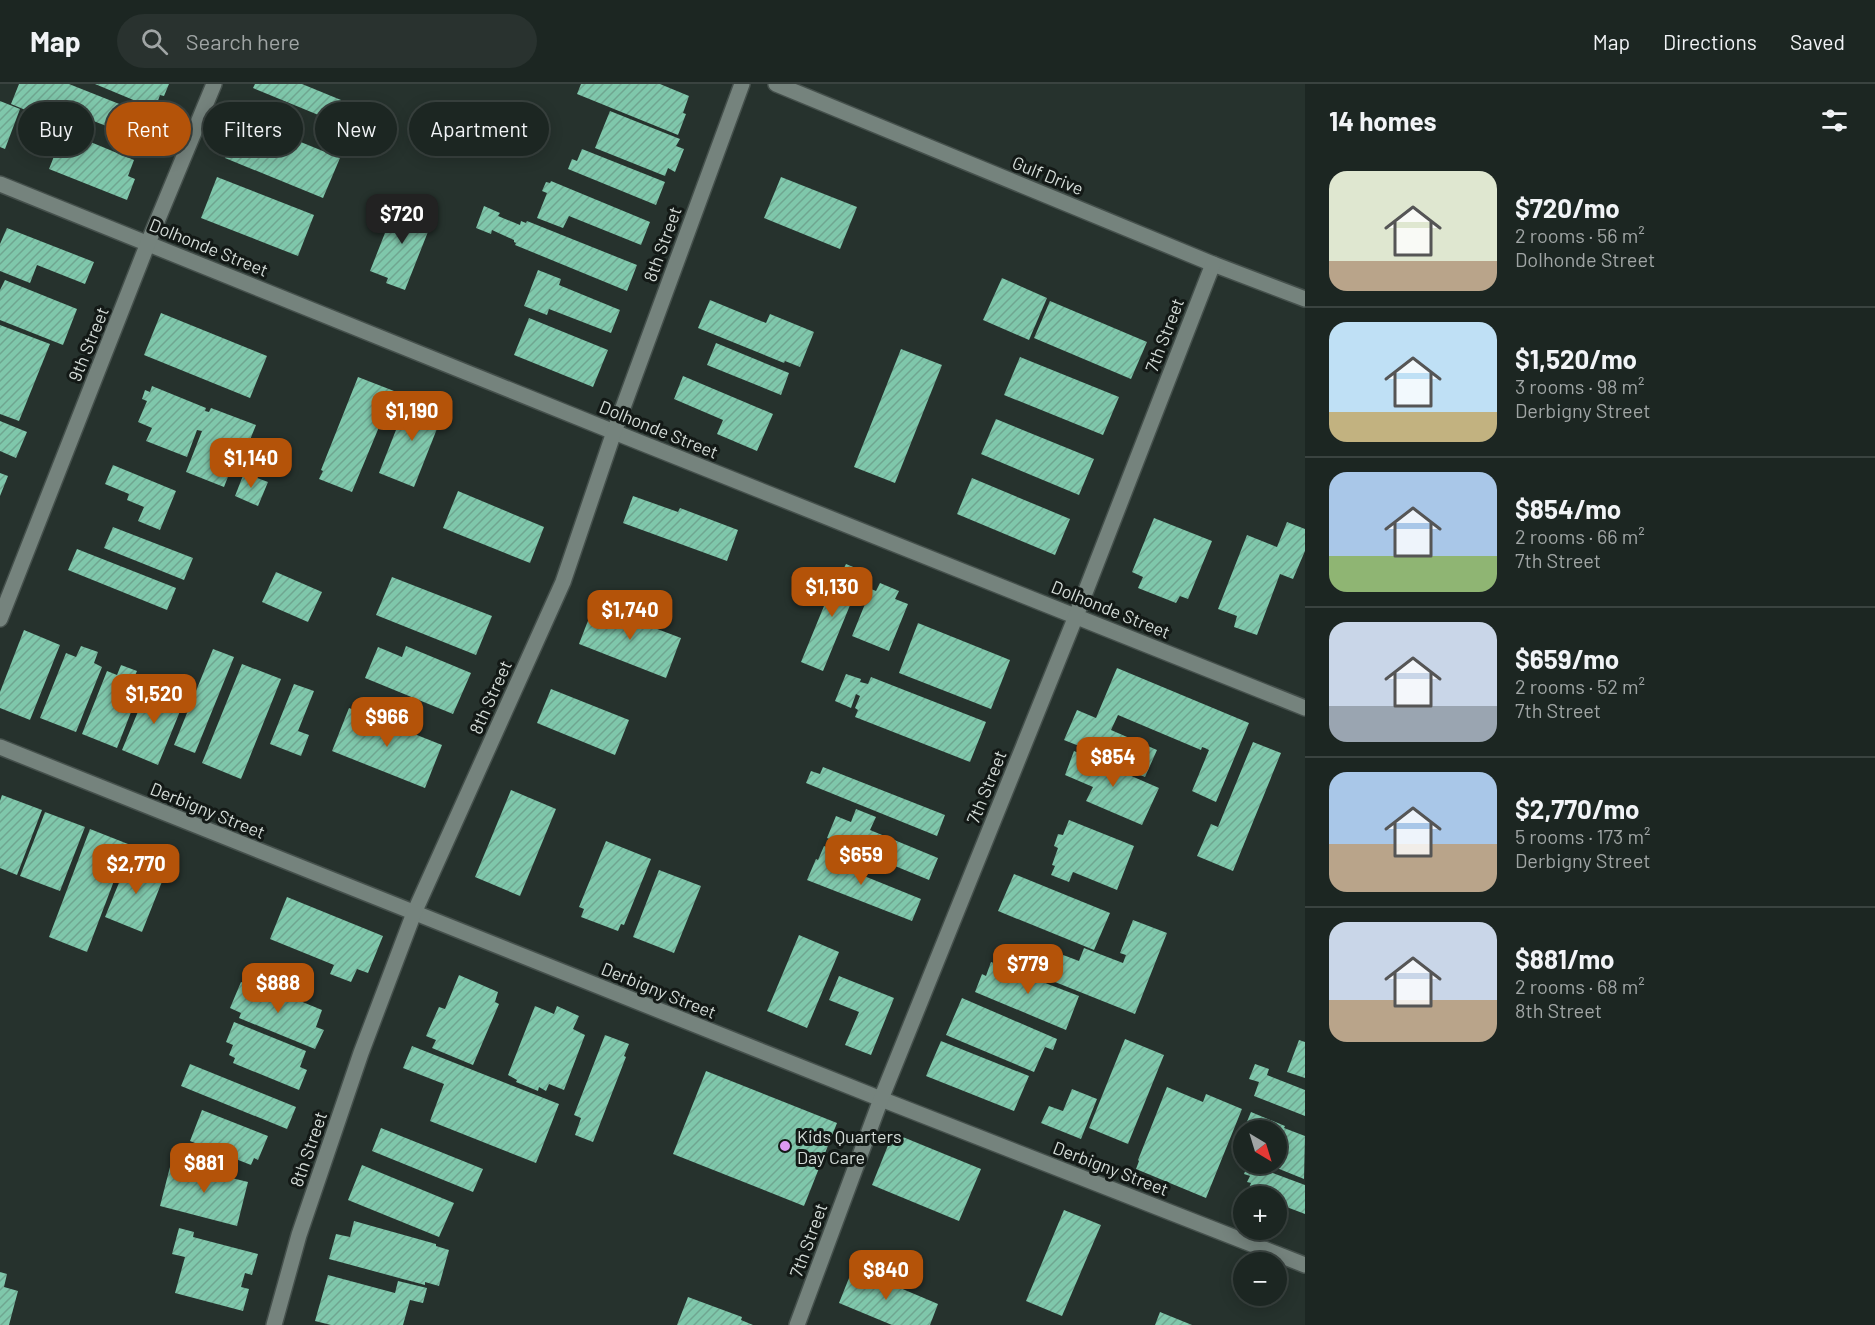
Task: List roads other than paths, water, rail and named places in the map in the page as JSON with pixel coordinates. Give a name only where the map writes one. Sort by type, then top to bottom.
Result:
[{"type":"street","name":"9th Street","points":[[0,619],[148,243],[214,84]]},
{"type":"street","name":"8th Street","points":[[274,1325],[303,1224],[361,1053],[414,913],[563,582],[614,432],[742,84]]},
{"type":"street","name":"Gulf Drive","points":[[776,84],[1213,264],[1305,299]]},
{"type":"street","name":"Dolhonde Street","points":[[0,184],[1305,708]]},
{"type":"street","name":"7th Street","points":[[797,1325],[881,1099],[1076,616],[1213,264]]},
{"type":"street","name":"Derbigny Street","points":[[0,747],[881,1099],[1305,1265]]},
{"type":"place","name":"Kids Quarters Day Care","points":[[785,1146]]}]
